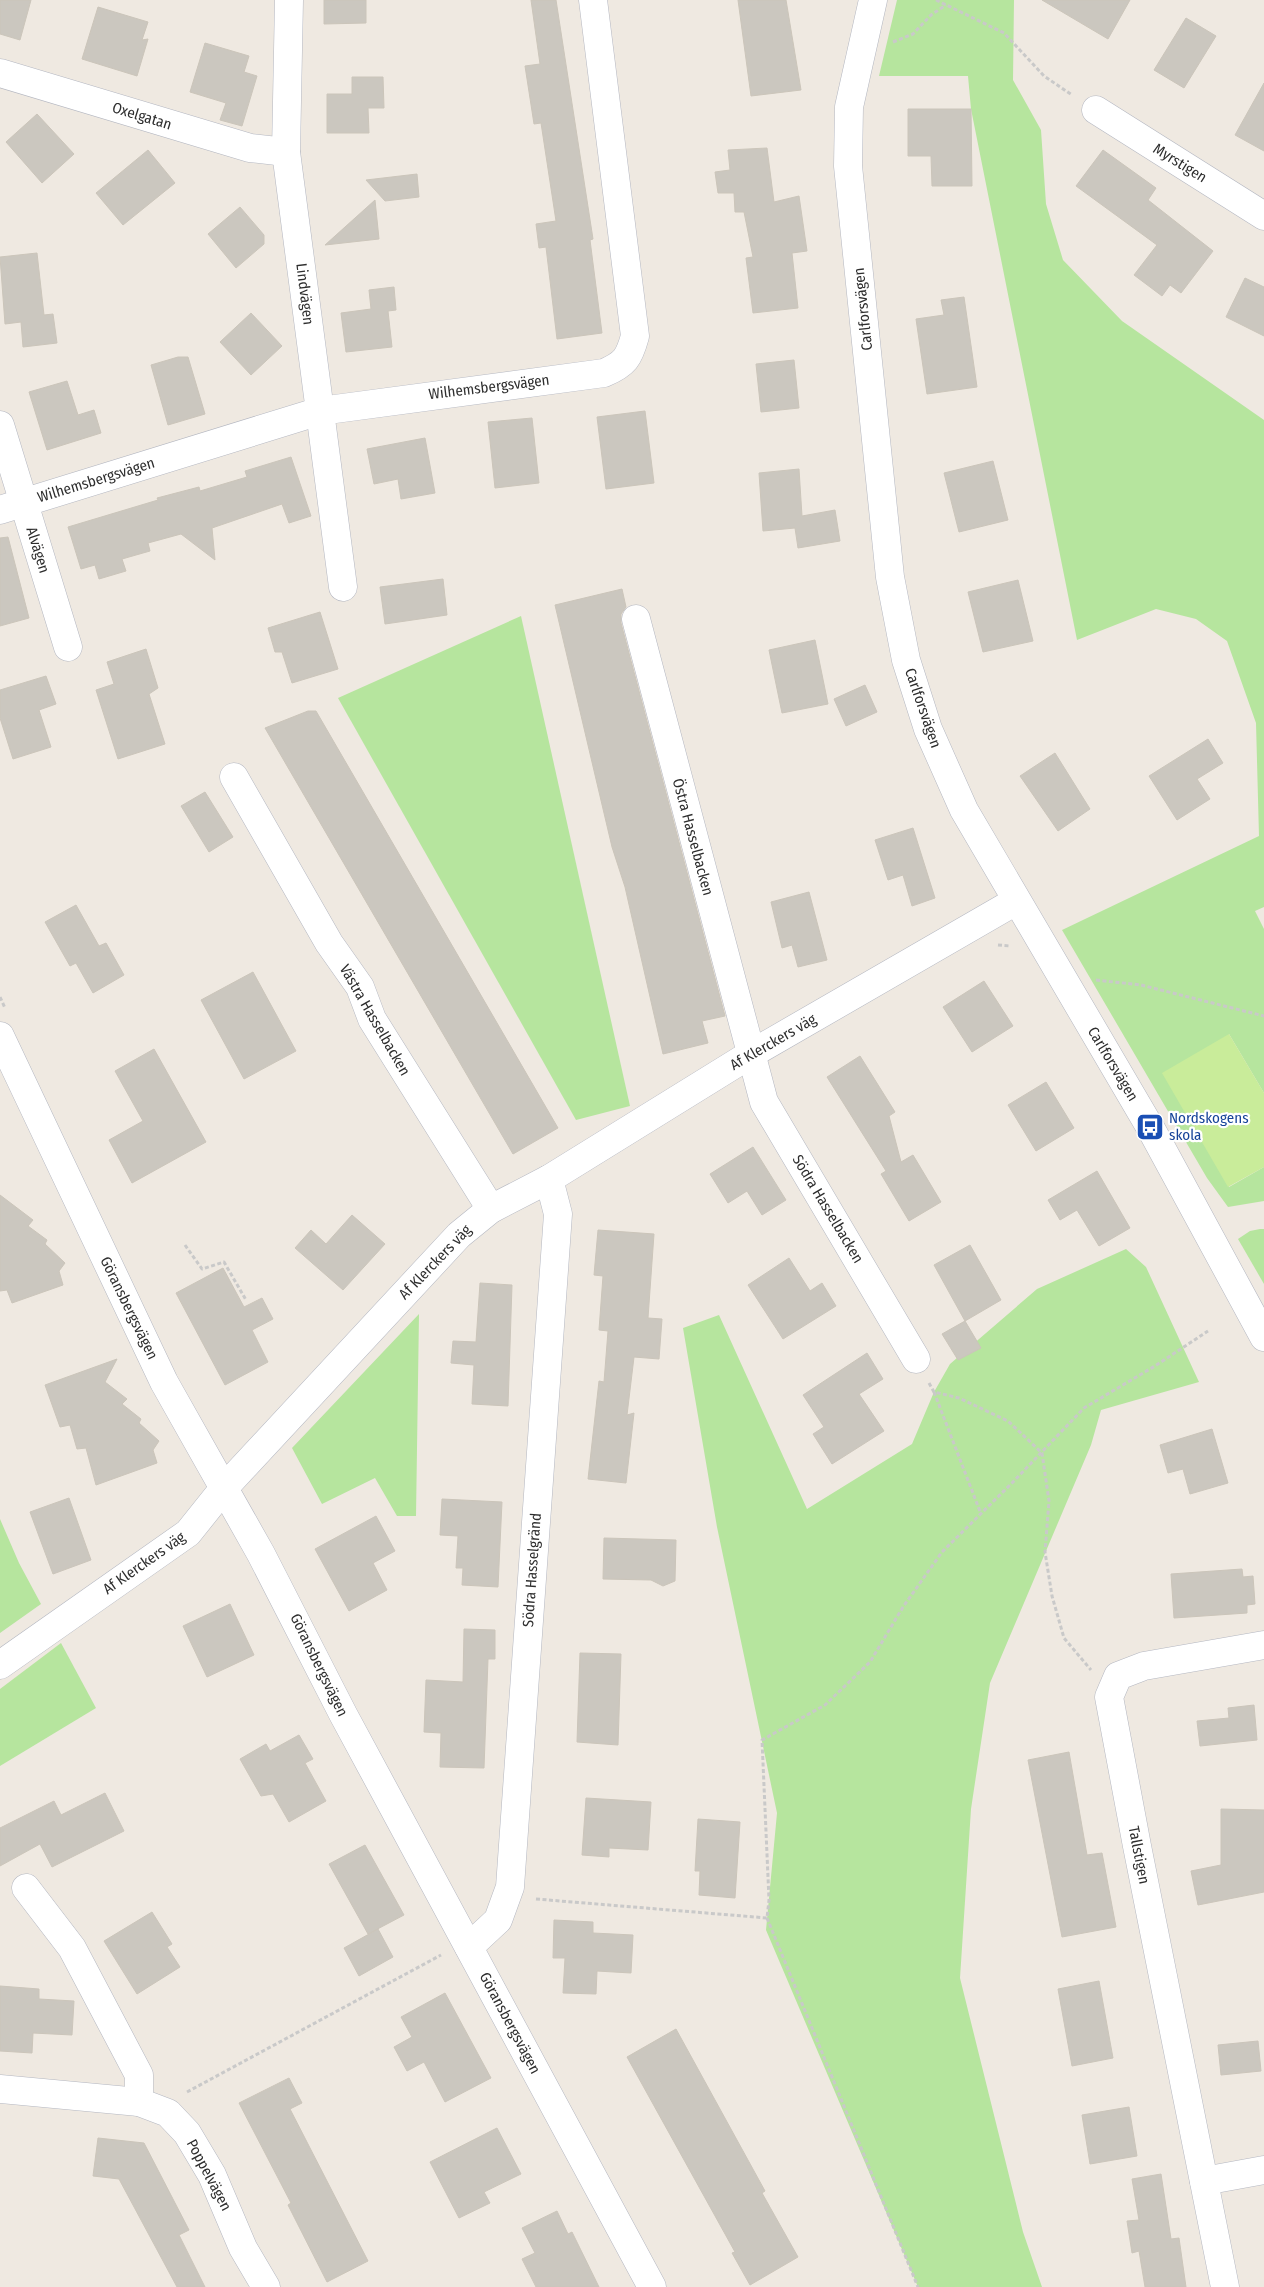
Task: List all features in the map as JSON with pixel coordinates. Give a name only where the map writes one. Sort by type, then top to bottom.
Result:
[{"type":"street","name":"Lindvägen","points":[[289,0],[286,152],[343,587]]},
{"type":"street","name":"Wilhemsbergsvägen","points":[[12,506],[320,411],[604,373],[620,366],[630,353],[635,336],[593,0]]},
{"type":"street","name":"Carlforsvägen","points":[[872,0],[864,48],[849,107],[848,166],[890,578],[906,660],[928,729],[964,810],[1016,902],[1150,1127],[1264,1337]]},
{"type":"street","name":"Oxelgatan","points":[[0,73],[250,148],[286,152]]},
{"type":"street","name":"Myrstigen","points":[[1096,110],[1264,216]]},
{"type":"street","name":"Alvägen","points":[[0,425],[12,506],[68,646]]},
{"type":"street","name":"Östra Hasselbacken","points":[[636,619],[751,1054]]},
{"type":"street","name":"Västra Hasselbacken","points":[[234,777],[329,943],[360,987],[372,1018],[490,1209]]},
{"type":"street","name":"Af Klerckers väg","points":[[0,1665],[188,1533],[224,1488],[459,1234],[490,1209],[550,1179],[751,1054],[1016,902]]},
{"type":"street","name":"Göransbergsvägen","points":[[0,1036],[164,1382],[292,1612],[343,1714],[652,2287]]},
{"type":"street","name":"Södra Hasselbacken","points":[[751,1054],[764,1102],[916,1359]]},
{"type":"street","name":"Södra Hasselgränd","points":[[468,1945],[498,1920],[510,1887],[558,1214],[550,1179]]},
{"type":"street","points":[[1114,1686],[1118,1676],[1144,1666],[1264,1645]]},
{"type":"street","name":"Tallstigen","points":[[1114,1686],[1109,1697],[1225,2287]]},
{"type":"street","points":[[26,1888],[72,1948],[139,2075],[148,2105]]},
{"type":"street","name":"Poppelvägen","points":[[0,2089],[148,2105],[168,2113],[186,2133],[212,2175],[243,2248],[266,2287]]},
{"type":"street","points":[[1204,2181],[1264,2170]]},
{"type":"path","points":[[936,0],[1004,33],[1044,76],[1096,110]]},
{"type":"path","points":[[864,48],[887,44],[912,34],[931,15],[947,5]]},
{"type":"path","points":[[1089,979],[1141,985],[1264,1016]]},
{"type":"path","points":[[185,1245],[202,1269],[224,1262],[246,1300]]},
{"type":"path","points":[[918,2287],[767,1918],[769,1900],[762,1740],[825,1705],[870,1662],[903,1607],[942,1552],[1042,1453],[1084,1408],[1156,1366],[1208,1331]]},
{"type":"path","points":[[916,1359],[934,1392],[981,1514]]},
{"type":"path","points":[[934,1392],[959,1398],[1008,1421],[1042,1453],[1049,1501],[1045,1552],[1052,1596],[1064,1638],[1089,1668],[1114,1686]]},
{"type":"path","points":[[506,1897],[767,1918]]},
{"type":"path","points":[[148,2105],[468,1945]]},
{"type":"green space","points":[[897,0],[1014,0],[1013,80],[1041,130],[1046,204],[1063,260],[1122,321],[1264,420],[1264,907],[1255,911],[1264,929],[1264,1093],[1229,1034],[1229,1187],[1264,1167],[1264,1201],[1228,1207],[1207,1178],[1062,930],[1259,836],[1256,723],[1227,641],[1196,619],[1156,609],[1077,640],[971,109],[968,76],[879,76]]},
{"type":"green space","points":[[521,616],[630,1106],[576,1120],[338,698]]},
{"type":"green space","points":[[1229,1034],[1264,1093],[1264,1167],[1228,1187],[1162,1073]]},
{"type":"green space","points":[[1264,1229],[1264,1284],[1238,1239],[1250,1231]]},
{"type":"green space","points":[[1126,1249],[1146,1267],[1199,1382],[1101,1410],[1091,1445],[990,1683],[971,1809],[960,1978],[1023,2232],[1042,2287],[918,2287],[766,1930],[777,1813],[717,1527],[683,1328],[719,1315],[807,1509],[912,1444],[934,1392],[950,1364],[1037,1289]]},
{"type":"green space","points":[[419,1314],[416,1516],[397,1516],[375,1478],[322,1504],[292,1448]]},
{"type":"green space","points":[[0,1519],[19,1563],[41,1604],[0,1633]]},
{"type":"green space","points":[[61,1643],[96,1708],[0,1766],[0,1689]]},
{"type":"building","points":[[0,0],[31,0],[20,40],[0,34]]},
{"type":"building","points":[[324,0],[366,0],[366,23],[324,24]]},
{"type":"building","points":[[531,0],[556,0],[593,239],[590,240],[602,333],[557,339],[546,247],[539,248],[536,224],[556,221],[541,123],[534,124],[525,66],[540,64]]},
{"type":"building","points":[[738,0],[786,0],[801,90],[751,96]]},
{"type":"building","points":[[1042,0],[1130,0],[1108,39]]},
{"type":"building","points":[[98,7],[148,22],[142,40],[148,39],[137,76],[82,59]]},
{"type":"building","points":[[1186,18],[1216,36],[1184,88],[1154,70]]},
{"type":"building","points":[[205,43],[249,56],[244,72],[257,76],[242,126],[220,120],[226,103],[190,92]]},
{"type":"building","points":[[352,77],[383,77],[384,108],[368,108],[369,133],[327,133],[327,94],[352,94]]},
{"type":"building","points":[[1264,83],[1264,151],[1235,135]]},
{"type":"building","points":[[908,109],[971,109],[972,186],[932,186],[931,156],[908,156]]},
{"type":"building","points":[[37,114],[74,154],[42,183],[6,142]]},
{"type":"building","points":[[767,148],[774,202],[799,196],[807,251],[792,253],[798,308],[753,313],[746,258],[753,257],[744,212],[735,212],[734,193],[718,193],[715,172],[730,170],[728,150]]},
{"type":"building","points":[[148,150],[175,183],[123,225],[96,193]]},
{"type":"building","points":[[1103,150],[1156,188],[1148,200],[1213,251],[1181,293],[1170,285],[1162,296],[1134,275],[1157,245],[1076,186]]},
{"type":"building","points":[[417,174],[419,197],[385,201],[366,180]]},
{"type":"building","points":[[375,200],[379,239],[325,245]]},
{"type":"building","points":[[240,207],[264,235],[264,244],[236,268],[208,234]]},
{"type":"building","points":[[37,253],[44,315],[53,314],[57,343],[23,347],[21,322],[5,324],[0,257]]},
{"type":"building","points":[[1245,278],[1264,287],[1264,336],[1226,317]]},
{"type":"building","points":[[394,287],[396,310],[388,311],[392,347],[346,352],[341,313],[371,309],[369,290]]},
{"type":"building","points":[[964,297],[977,387],[927,394],[916,319],[944,315],[941,300]]},
{"type":"building","points":[[251,313],[282,346],[251,375],[220,342]]},
{"type":"building","points":[[178,357],[188,357],[205,414],[168,425],[151,365]]},
{"type":"building","points":[[794,360],[799,408],[761,412],[756,364]]},
{"type":"building","points":[[67,381],[78,415],[94,410],[101,433],[47,450],[29,392]]},
{"type":"building","points":[[645,411],[654,483],[606,489],[597,417]]},
{"type":"building","points":[[532,418],[539,483],[495,488],[488,422]]},
{"type":"building","points":[[425,438],[435,493],[401,499],[398,479],[374,484],[367,449]]},
{"type":"building","points":[[291,457],[311,516],[289,523],[282,504],[212,528],[215,560],[181,534],[148,543],[150,551],[122,559],[126,571],[99,579],[95,565],[81,569],[68,527],[158,500],[157,498],[199,487],[200,491],[247,477],[245,471]]},
{"type":"building","points":[[993,461],[1008,520],[959,532],[944,473]]},
{"type":"building","points":[[799,469],[802,516],[835,510],[840,541],[798,548],[795,528],[763,531],[759,473]]},
{"type":"building","points":[[8,537],[29,618],[0,626],[0,538]]},
{"type":"building","points":[[443,579],[447,615],[385,624],[380,587]]},
{"type":"building","points":[[1018,580],[1033,641],[983,652],[968,592]]},
{"type":"building","points":[[622,589],[626,607],[621,614],[621,623],[725,1016],[702,1021],[708,1043],[663,1054],[625,887],[612,847],[555,605]]},
{"type":"building","points":[[320,612],[338,669],[292,683],[282,652],[275,652],[268,628]]},
{"type":"building","points":[[815,640],[828,704],[782,713],[769,650]]},
{"type":"building","points":[[146,649],[158,688],[149,694],[165,744],[118,759],[96,690],[114,684],[107,662]]},
{"type":"building","points":[[46,676],[56,704],[39,710],[51,747],[13,759],[0,718],[0,690]]},
{"type":"building","points":[[865,685],[877,712],[846,726],[834,699]]},
{"type":"building","points":[[308,711],[316,711],[558,1128],[513,1154],[265,728]]},
{"type":"building","points":[[1208,739],[1223,763],[1197,779],[1210,799],[1177,820],[1149,776]]},
{"type":"building","points":[[1055,753],[1090,809],[1058,831],[1020,776]]},
{"type":"building","points":[[205,792],[233,837],[209,852],[181,806]]},
{"type":"building","points":[[913,828],[935,898],[912,906],[903,875],[888,880],[875,840]]},
{"type":"building","points":[[809,892],[827,960],[798,967],[792,945],[782,948],[771,902]]},
{"type":"building","points":[[76,905],[99,946],[106,943],[124,975],[93,993],[76,963],[70,966],[45,922]]},
{"type":"building","points":[[253,972],[296,1051],[244,1079],[201,1000]]},
{"type":"building","points":[[984,981],[1013,1026],[972,1052],[943,1007]]},
{"type":"building","points":[[154,1049],[206,1142],[132,1183],[109,1140],[143,1121],[115,1071]]},
{"type":"building","points":[[860,1056],[895,1112],[889,1116],[901,1162],[913,1155],[941,1202],[909,1221],[881,1174],[886,1171],[827,1077]]},
{"type":"building","points":[[1046,1082],[1074,1128],[1036,1151],[1008,1105]]},
{"type":"building","points":[[753,1147],[786,1200],[762,1215],[747,1191],[728,1203],[710,1174]]},
{"type":"building","points":[[1097,1171],[1130,1228],[1099,1246],[1077,1210],[1060,1220],[1048,1200]]},
{"type":"building","points":[[0,1195],[33,1220],[28,1226],[47,1240],[45,1244],[65,1263],[59,1271],[63,1285],[12,1303],[7,1290],[0,1291]]},
{"type":"building","points":[[352,1215],[385,1244],[343,1290],[295,1248],[311,1230],[326,1244]]},
{"type":"building","points":[[598,1230],[654,1234],[648,1318],[662,1319],[659,1359],[634,1357],[627,1415],[634,1413],[626,1483],[588,1479],[599,1381],[604,1382],[608,1331],[599,1330],[603,1276],[594,1275]]},
{"type":"building","points":[[970,1245],[1001,1300],[965,1321],[934,1265]]},
{"type":"building","points":[[789,1258],[810,1291],[822,1283],[836,1306],[783,1339],[748,1285]]},
{"type":"building","points":[[223,1268],[244,1307],[262,1298],[273,1319],[252,1330],[268,1362],[225,1385],[176,1293]]},
{"type":"building","points":[[480,1283],[512,1285],[508,1406],[472,1404],[474,1365],[451,1363],[453,1341],[476,1342]]},
{"type":"building","points":[[965,1321],[981,1348],[958,1360],[942,1334]]},
{"type":"building","points":[[867,1353],[883,1379],[859,1394],[884,1431],[832,1464],[813,1434],[824,1427],[803,1395]]},
{"type":"building","points":[[117,1359],[105,1382],[127,1399],[122,1404],[141,1419],[139,1423],[159,1441],[153,1450],[157,1463],[96,1485],[86,1448],[77,1449],[70,1425],[60,1427],[45,1385]]},
{"type":"building","points":[[1212,1429],[1228,1483],[1190,1494],[1183,1469],[1168,1473],[1160,1445]]},
{"type":"building","points":[[69,1498],[91,1560],[53,1574],[30,1512]]},
{"type":"building","points":[[442,1499],[502,1502],[498,1587],[462,1585],[463,1568],[456,1568],[458,1536],[440,1535]]},
{"type":"building","points":[[376,1516],[395,1551],[373,1563],[387,1590],[349,1611],[315,1549]]},
{"type":"building","points":[[604,1538],[676,1540],[675,1581],[663,1586],[651,1580],[603,1579]]},
{"type":"building","points":[[1242,1569],[1243,1577],[1253,1576],[1255,1604],[1247,1605],[1247,1613],[1174,1618],[1171,1574]]},
{"type":"building","points":[[230,1604],[254,1655],[207,1677],[183,1626]]},
{"type":"building","points":[[464,1629],[495,1630],[495,1659],[488,1659],[484,1768],[440,1767],[441,1733],[424,1732],[426,1680],[463,1682]]},
{"type":"building","points":[[580,1653],[621,1654],[618,1745],[577,1742]]},
{"type":"building","points":[[1254,1705],[1257,1740],[1200,1746],[1197,1721],[1229,1718],[1228,1708]]},
{"type":"building","points":[[299,1735],[313,1759],[305,1763],[326,1801],[289,1822],[273,1794],[261,1796],[240,1759],[266,1744],[270,1751]]},
{"type":"building","points":[[1069,1752],[1087,1855],[1102,1853],[1116,1927],[1062,1937],[1028,1760]]},
{"type":"building","points":[[105,1793],[124,1831],[52,1867],[40,1844],[0,1866],[0,1828],[54,1801],[61,1815]]},
{"type":"building","points":[[586,1798],[651,1802],[648,1850],[609,1848],[609,1857],[582,1855]]},
{"type":"building","points":[[1221,1809],[1264,1810],[1264,1892],[1198,1905],[1191,1871],[1221,1865]]},
{"type":"building","points":[[698,1819],[740,1822],[735,1898],[699,1895],[700,1871],[695,1871]]},
{"type":"building","points":[[365,1845],[404,1915],[368,1934],[329,1864]]},
{"type":"building","points":[[152,1912],[172,1944],[167,1947],[180,1967],[137,1994],[104,1941]]},
{"type":"building","points":[[554,1920],[593,1922],[593,1933],[633,1935],[631,1973],[597,1971],[596,1994],[563,1993],[565,1958],[553,1958]]},
{"type":"building","points":[[378,1929],[393,1957],[359,1976],[344,1948]]},
{"type":"building","points":[[1099,1981],[1113,2058],[1072,2066],[1058,1989]]},
{"type":"building","points":[[0,1986],[39,1989],[39,1999],[74,2001],[72,2035],[33,2033],[32,2053],[0,2051]]},
{"type":"building","points":[[445,1993],[491,2078],[445,2102],[424,2062],[407,2071],[394,2047],[412,2037],[401,2017]]},
{"type":"building","points":[[676,2029],[765,2191],[762,2193],[798,2257],[750,2285],[732,2253],[735,2252],[627,2057]]},
{"type":"building","points":[[1258,2041],[1261,2071],[1221,2075],[1218,2045]]},
{"type":"building","points":[[289,2078],[302,2103],[290,2109],[368,2261],[327,2282],[288,2205],[291,2203],[239,2103]]},
{"type":"building","points":[[1129,2107],[1137,2156],[1090,2164],[1082,2115]]},
{"type":"building","points":[[497,2128],[521,2174],[484,2192],[490,2203],[459,2218],[430,2162]]},
{"type":"building","points":[[98,2138],[144,2143],[189,2230],[179,2235],[205,2287],[177,2287],[119,2179],[93,2176]]},
{"type":"building","points":[[1161,2174],[1171,2239],[1179,2238],[1186,2287],[1145,2287],[1139,2251],[1132,2253],[1127,2221],[1139,2220],[1132,2179]]},
{"type":"building","points":[[557,2211],[568,2234],[572,2232],[599,2287],[536,2287],[522,2259],[535,2253],[522,2228]]},
{"type":"place","name":"Nordskogens skola","points":[[1150,1127]]}]
